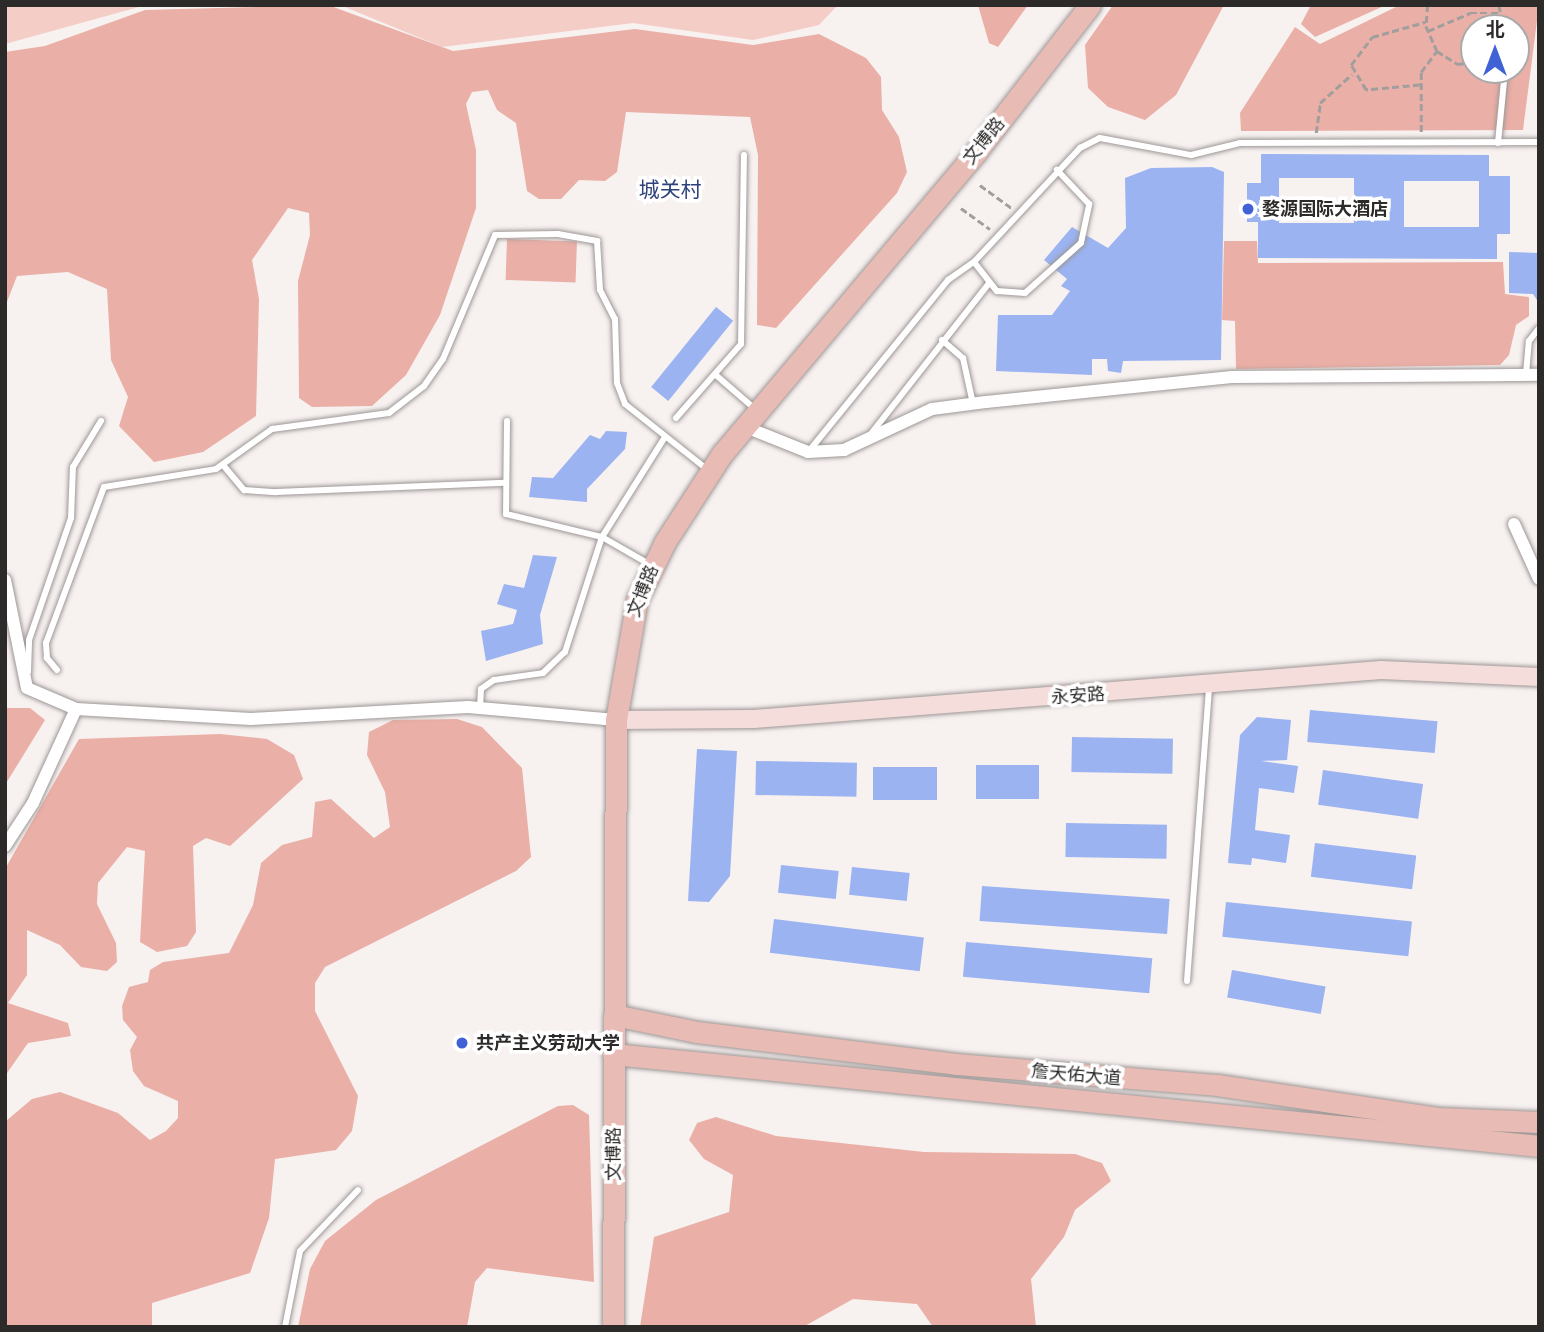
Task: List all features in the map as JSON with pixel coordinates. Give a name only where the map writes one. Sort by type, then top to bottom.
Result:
[{"type":"main road","name":"文博路","points":[[613,1327],[616,720],[626,636],[652,566],[709,471],[750,418],[976,152],[1090,5]]},
{"type":"main road","name":"詹天佑大道","points":[[614,1015],[697,1032],[943,1063],[1217,1085],[1438,1118],[1539,1122]]},
{"type":"main road","name":"詹天佑大道","points":[[613,1054],[1539,1146]]},
{"type":"street","points":[[750,418],[808,452],[844,450],[932,409],[973,404],[1233,377],[1532,375]]},
{"type":"street","points":[[1514,524],[1539,579]]},
{"type":"street","points":[[5,580],[27,688],[76,709],[251,719],[480,708],[616,720]]},
{"type":"street","name":"永安路","points":[[616,720],[754,719],[1209,687],[1381,670],[1539,677]]},
{"type":"street","points":[[5,846],[33,803],[76,709]]},
{"type":"lane","points":[[1498,143],[1504,84]]},
{"type":"lane","points":[[808,452],[948,280],[974,262],[1057,170],[1100,138],[1191,155],[1240,143],[1539,142]]},
{"type":"lane","points":[[676,418],[717,376],[743,332],[744,155]]},
{"type":"lane","points":[[974,262],[997,292],[1025,293],[1086,237],[1089,204],[1057,170]]},
{"type":"lane","points":[[57,670],[47,659],[46,643],[104,487],[222,465],[272,429],[389,413],[424,386],[443,359],[495,235],[505,232],[597,241],[600,290],[615,319],[617,383],[625,404],[709,471]]},
{"type":"lane","points":[[867,439],[990,282]]},
{"type":"lane","points":[[1532,375],[1529,341],[1539,328]]},
{"type":"lane","points":[[942,340],[963,358],[973,404]]},
{"type":"lane","points":[[717,376],[750,418]]},
{"type":"lane","points":[[27,688],[29,640],[71,518],[73,467],[101,421]]},
{"type":"lane","points":[[507,421],[506,514],[602,537],[652,566]]},
{"type":"lane","points":[[480,708],[481,689],[494,680],[542,673],[565,652],[602,537],[665,437]]},
{"type":"lane","points":[[222,465],[244,489],[276,492],[505,483]]},
{"type":"lane","points":[[1187,981],[1209,687]]},
{"type":"lane","points":[[285,1327],[300,1251],[358,1190]]},
{"type":"path","points":[[1428,5],[1425,22],[1437,51],[1460,64]]},
{"type":"path","points":[[1428,31],[1469,13],[1501,13],[1499,5]]},
{"type":"path","points":[[1315,143],[1320,103],[1352,74],[1356,53],[1371,37],[1425,22]]},
{"type":"path","points":[[1422,143],[1420,72],[1437,51]]},
{"type":"path","points":[[1352,74],[1366,90],[1381,93],[1420,85]]},
{"type":"path","points":[[980,185],[1018,212]]},
{"type":"path","points":[[961,208],[999,235]]},
{"type":"shaded area","points":[[5,5],[146,5],[5,44]]},
{"type":"shaded area","points":[[328,5],[453,51],[635,29],[753,45],[819,34],[866,58],[881,77],[882,110],[899,137],[907,172],[897,193],[776,328],[757,325],[758,155],[750,117],[626,112],[617,172],[605,181],[579,180],[561,199],[539,199],[527,191],[516,123],[497,110],[488,90],[472,92],[466,104],[476,150],[476,208],[440,315],[406,375],[372,406],[312,407],[299,398],[298,281],[310,235],[309,213],[288,208],[252,260],[259,299],[256,416],[203,452],[154,462],[119,426],[128,397],[111,360],[107,289],[68,272],[17,276],[5,307],[5,52],[45,46],[145,10]]},
{"type":"shaded area","points":[[340,5],[838,5],[819,25],[753,40],[633,23],[442,47]]},
{"type":"shaded area","points":[[978,5],[1028,5],[998,47],[989,43]]},
{"type":"shaded area","points":[[1113,5],[1224,5],[1176,95],[1145,120],[1108,107],[1088,88],[1085,45]]},
{"type":"shaded area","points":[[1311,5],[1386,5],[1315,37],[1301,24]]},
{"type":"shaded area","points":[[1400,5],[1539,5],[1530,75],[1530,14],[1460,14],[1460,84],[1529,84],[1523,130],[1241,131],[1240,113],[1295,27],[1320,44]]},
{"type":"shaded area","points":[[507,239],[577,241],[576,282],[506,280]]},
{"type":"shaded area","points":[[1224,241],[1257,241],[1258,263],[1503,262],[1505,294],[1529,297],[1529,316],[1516,325],[1509,355],[1500,365],[1236,369],[1235,321],[1222,320]]},
{"type":"shaded area","points":[[5,708],[30,708],[45,720],[5,785]]},
{"type":"shaded area","points":[[457,719],[482,727],[522,768],[531,857],[516,871],[325,967],[315,983],[315,1011],[358,1096],[352,1131],[336,1150],[275,1159],[269,1218],[250,1273],[152,1303],[152,1327],[5,1327],[6,1121],[32,1099],[60,1092],[118,1113],[150,1140],[166,1131],[178,1118],[178,1101],[144,1086],[133,1071],[130,1050],[137,1037],[123,1020],[122,1006],[129,987],[148,982],[150,970],[163,962],[229,953],[253,905],[261,863],[282,845],[312,837],[315,802],[331,799],[374,838],[390,827],[385,792],[367,755],[369,732],[393,720]]},
{"type":"shaded area","points":[[220,734],[267,739],[294,755],[303,779],[230,846],[206,838],[193,846],[196,932],[187,946],[157,952],[140,942],[145,851],[127,847],[98,883],[97,904],[116,943],[117,962],[107,971],[81,967],[60,945],[27,930],[27,975],[8,1003],[68,1023],[71,1036],[28,1043],[5,1076],[5,869],[79,739]]},
{"type":"shaded area","points":[[573,1105],[589,1115],[594,1282],[487,1268],[475,1282],[467,1327],[298,1327],[310,1269],[325,1241],[376,1200],[558,1106]]},
{"type":"shaded area","points":[[716,1117],[776,1136],[924,1152],[1075,1154],[1102,1163],[1111,1181],[1075,1210],[1064,1237],[1031,1279],[1036,1327],[933,1327],[917,1304],[853,1299],[803,1327],[640,1327],[654,1237],[729,1212],[733,1175],[704,1159],[689,1140],[697,1123]]},
{"type":"building","points":[[1261,154],[1489,155],[1489,176],[1510,176],[1510,234],[1497,234],[1497,259],[1258,258],[1258,222],[1247,222],[1247,183],[1261,183]],"holes":[[[1279,178],[1354,178],[1354,223],[1279,223]],[[1404,181],[1479,181],[1479,227],[1404,227]]]},
{"type":"building","points":[[1212,167],[1224,172],[1221,360],[1123,361],[1121,373],[1108,371],[1107,359],[1092,359],[1092,375],[996,371],[998,315],[1052,315],[1070,291],[1061,286],[1067,279],[1044,260],[1072,227],[1108,248],[1126,228],[1125,178],[1151,168]]},
{"type":"building","points":[[1509,252],[1539,253],[1539,303],[1533,294],[1509,293]]},
{"type":"building","points":[[716,307],[733,321],[668,401],[651,387]]},
{"type":"building","points":[[606,431],[627,432],[625,449],[587,489],[587,502],[529,497],[532,477],[553,478],[590,435],[600,439]]},
{"type":"building","points":[[533,555],[557,557],[540,615],[543,644],[486,661],[481,631],[513,624],[517,610],[497,604],[504,584],[524,588]]},
{"type":"building","points":[[1310,710],[1438,721],[1435,753],[1307,742]]},
{"type":"building","points":[[1257,717],[1291,720],[1287,760],[1261,761],[1298,766],[1294,793],[1259,788],[1255,830],[1290,835],[1286,863],[1252,858],[1251,865],[1228,863],[1240,735]]},
{"type":"building","points":[[1072,737],[1173,739],[1172,774],[1071,772]]},
{"type":"building","points":[[697,749],[737,751],[730,876],[709,902],[688,901]]},
{"type":"building","points":[[756,761],[857,763],[856,797],[755,795]]},
{"type":"building","points":[[976,765],[1039,765],[1039,799],[976,799]]},
{"type":"building","points":[[873,767],[937,767],[937,800],[873,800]]},
{"type":"building","points":[[1323,770],[1423,784],[1418,819],[1318,805]]},
{"type":"building","points":[[1066,823],[1167,825],[1166,859],[1065,857]]},
{"type":"building","points":[[1315,843],[1416,855],[1412,889],[1311,877]]},
{"type":"building","points":[[781,865],[839,871],[836,899],[778,893]]},
{"type":"building","points":[[852,867],[910,873],[907,901],[849,895]]},
{"type":"building","points":[[982,886],[1170,899],[1167,934],[980,921]]},
{"type":"building","points":[[1226,902],[1412,922],[1408,956],[1222,937]]},
{"type":"building","points":[[774,919],[924,937],[920,971],[770,953]]},
{"type":"building","points":[[966,942],[1152,958],[1149,993],[963,977]]},
{"type":"building","points":[[1232,970],[1326,986],[1321,1014],[1227,998]]},
{"type":"place","name":"婺源国际大酒店","points":[[1248,209]]},
{"type":"place","name":"共产主义劳动大学","points":[[462,1043]]},
{"type":"district","name":"城关村","points":[[670,190]]}]
